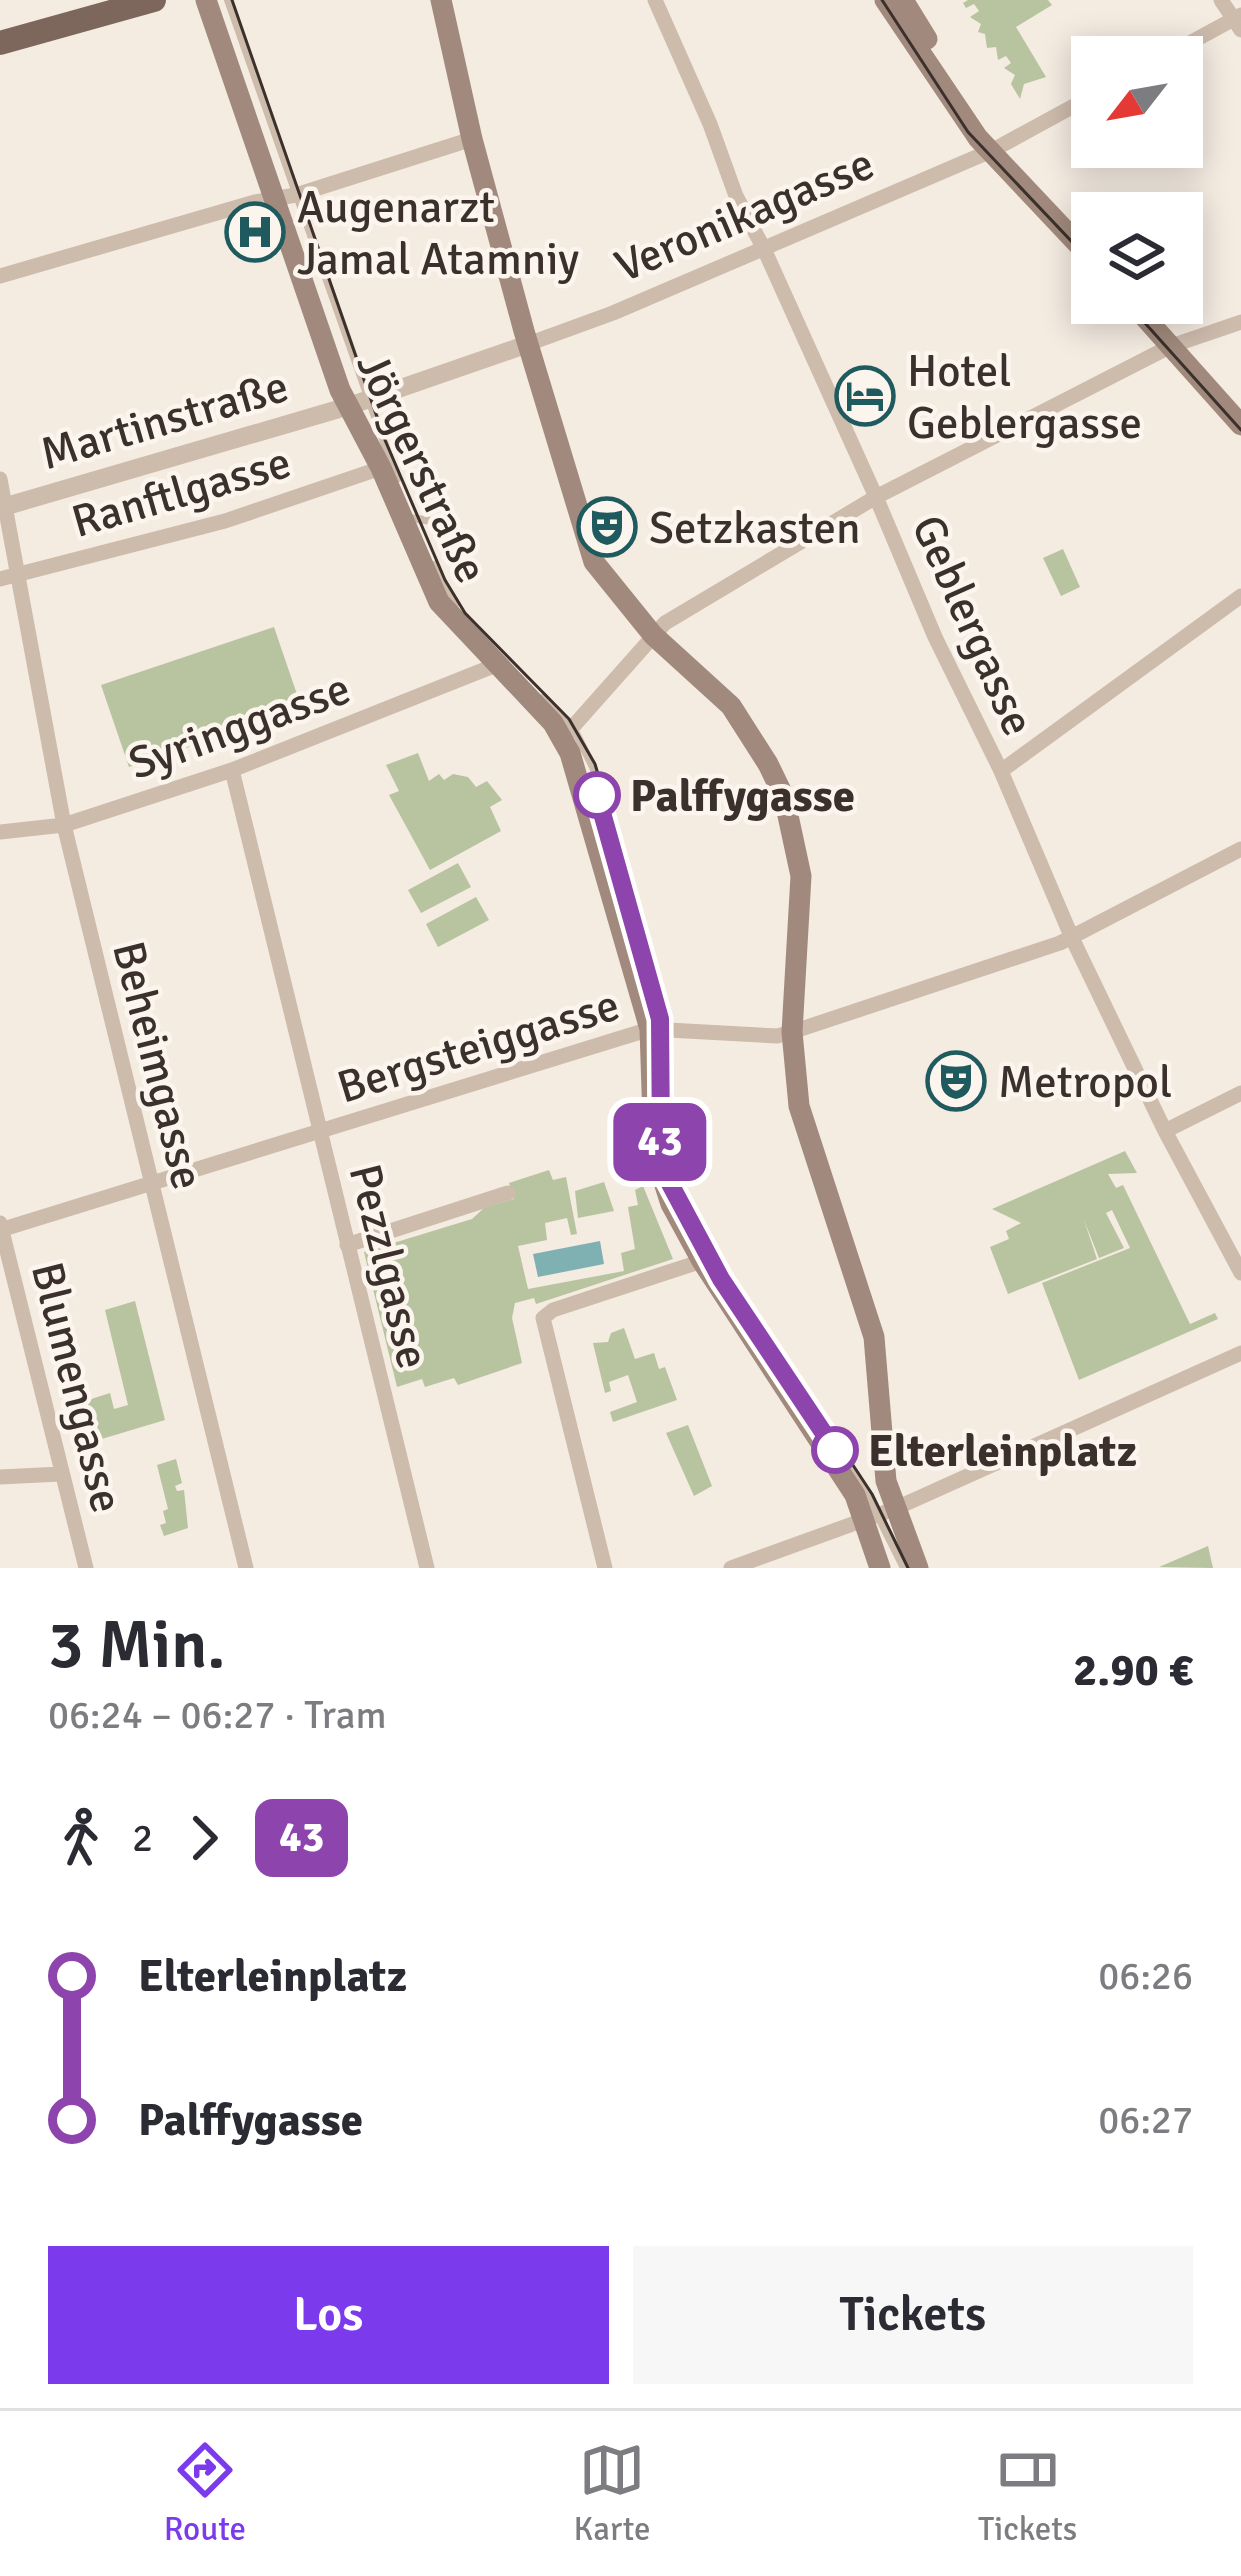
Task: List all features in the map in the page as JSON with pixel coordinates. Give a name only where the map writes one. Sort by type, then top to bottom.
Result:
[{"type":"main road","points":[[0,43],[154,0]]},
{"type":"main road","name":"Jörgerstraße","points":[[206,0],[286,197],[326,352],[358,402],[380,468],[408,518],[443,608],[567,734],[657,1029],[654,1151],[671,1204],[702,1261],[855,1495],[878,1515]]},
{"type":"main road","points":[[441,0],[472,140],[572,527],[653,635],[730,706],[784,797],[800,876],[792,1032],[803,1121],[874,1337],[886,1481],[878,1515],[880,1568]]},
{"type":"main road","points":[[885,0],[947,97],[1071,235]]},
{"type":"main road","points":[[903,0],[996,148]]},
{"type":"main road","points":[[1151,324],[1241,425]]},
{"type":"main road","points":[[878,1515],[918,1568]]},
{"type":"street","name":"Geblergasse","points":[[655,0],[736,196],[876,497],[934,637],[1001,771],[1072,938],[1165,1131],[1241,1274]]},
{"type":"street","points":[[1203,38],[1238,21],[1221,0]]},
{"type":"street","name":"Veronikagasse","points":[[358,402],[528,344],[764,249],[996,148],[1071,107]]},
{"type":"street","points":[[0,276],[472,140]]},
{"type":"street","points":[[567,734],[665,623],[876,497],[1171,346],[1241,322]]},
{"type":"street","name":"Martinstraße","points":[[3,507],[358,402]]},
{"type":"street","name":"Ranftlgasse","points":[[0,579],[225,521],[380,468]]},
{"type":"street","name":"Beheimgasse","points":[[0,479],[64,825],[246,1568]]},
{"type":"street","points":[[1001,771],[1241,596]]},
{"type":"street","name":"Syringgasse","points":[[0,832],[64,825],[232,770],[496,665]]},
{"type":"street","name":"Pezzlgasse","points":[[232,770],[427,1568]]},
{"type":"street","name":"Bergsteiggasse","points":[[1,1228],[657,1029],[777,1036],[792,1032],[1072,938],[1241,849]]},
{"type":"street","points":[[1165,1131],[1241,1093]]},
{"type":"street","points":[[347,1245],[508,1193]]},
{"type":"street","name":"Blumengasse","points":[[1,1228],[86,1568]]},
{"type":"street","points":[[605,1568],[543,1318],[553,1310],[702,1261]]},
{"type":"street","points":[[731,1568],[878,1515],[1241,1353]]},
{"type":"street","points":[[0,1477],[61,1474]]},
{"type":"lane","points":[[228,0],[286,197]]},
{"type":"lane","points":[[358,402],[408,518],[448,595],[567,734]]},
{"type":"lane","points":[[408,518],[432,521]]},
{"type":"lane","points":[[657,1029],[664,1139],[676,1191],[713,1259],[878,1515],[904,1568]]},
{"type":"green space","points":[[1048,0],[1052,5],[1016,27],[1046,77],[1024,84],[1020,99],[1011,84],[1015,75],[1004,68],[1011,63],[1006,56],[998,60],[996,47],[987,48],[985,34],[978,32],[981,24],[970,17],[979,11],[974,4],[966,8],[963,3]]},
{"type":"green space","points":[[1063,549],[1080,587],[1061,596],[1043,558]]},
{"type":"green space","points":[[274,627],[302,709],[129,767],[101,685]]},
{"type":"green space","points":[[418,753],[429,781],[439,774],[444,780],[453,774],[468,777],[476,787],[487,781],[502,800],[490,807],[501,831],[430,870],[389,795],[399,791],[386,765]]},
{"type":"green space","points":[[458,863],[471,887],[421,913],[408,890]]},
{"type":"green space","points":[[476,897],[489,920],[438,947],[426,924]]},
{"type":"green space","points":[[1125,1151],[1137,1173],[1108,1174],[1116,1188],[1123,1185],[1190,1324],[1215,1313],[1218,1319],[1079,1380],[1042,1283],[1130,1248],[1112,1210],[1106,1213],[1124,1248],[1099,1258],[1084,1220],[1097,1259],[1008,1294],[990,1247],[1009,1239],[1006,1231],[1021,1223],[992,1209]]},
{"type":"green space","points":[[549,1170],[553,1180],[566,1177],[577,1234],[571,1235],[567,1218],[545,1223],[547,1240],[518,1246],[528,1289],[624,1271],[621,1253],[635,1249],[628,1207],[638,1205],[635,1190],[643,1186],[673,1259],[536,1304],[534,1298],[515,1303],[512,1318],[522,1363],[458,1385],[454,1378],[425,1387],[422,1379],[397,1387],[364,1252],[472,1219],[484,1208],[514,1199],[509,1183]]},
{"type":"green space","points":[[604,1182],[614,1211],[578,1218],[575,1191]]},
{"type":"green space","points":[[135,1301],[165,1420],[95,1441],[85,1401],[110,1393],[114,1409],[128,1405],[105,1310]]},
{"type":"green space","points":[[624,1328],[635,1359],[654,1353],[659,1369],[665,1367],[677,1400],[613,1422],[610,1412],[637,1402],[628,1375],[609,1382],[611,1391],[605,1393],[593,1343],[608,1342],[611,1333]]},
{"type":"green space","points":[[688,1425],[712,1486],[694,1496],[666,1433]]},
{"type":"green space","points":[[176,1459],[182,1483],[175,1486],[177,1491],[184,1490],[188,1528],[164,1536],[160,1525],[166,1523],[163,1511],[168,1509],[157,1465]]},
{"type":"green space","points":[[1208,1546],[1213,1568],[1159,1567]]},
{"type":"water","points":[[600,1241],[604,1264],[538,1277],[533,1254]]},
{"type":"tram line","points":[[232,0],[385,440],[445,580],[465,613],[569,719],[595,764],[663,998],[669,1046],[668,1150],[680,1192],[716,1257],[872,1494],[908,1568]]},
{"type":"tram line","points":[[882,0],[968,132],[1071,241]]},
{"type":"tram line","points":[[1146,324],[1241,430]]},
{"type":"tram line","name":"43","points":[[597,795],[660,1019],[665,1172],[721,1279],[835,1450]]},
{"type":"place","name":"Augenarzt Jamal Atamniy","points":[[255,232]]},
{"type":"place","name":"Hotel Geblergasse","points":[[865,396]]},
{"type":"place","name":"Setzkasten","points":[[607,527]]},
{"type":"place","name":"Palffygasse","points":[[597,795]]},
{"type":"place","name":"Metropol","points":[[956,1081]]},
{"type":"place","name":"Elterleinplatz","points":[[835,1450]]}]
